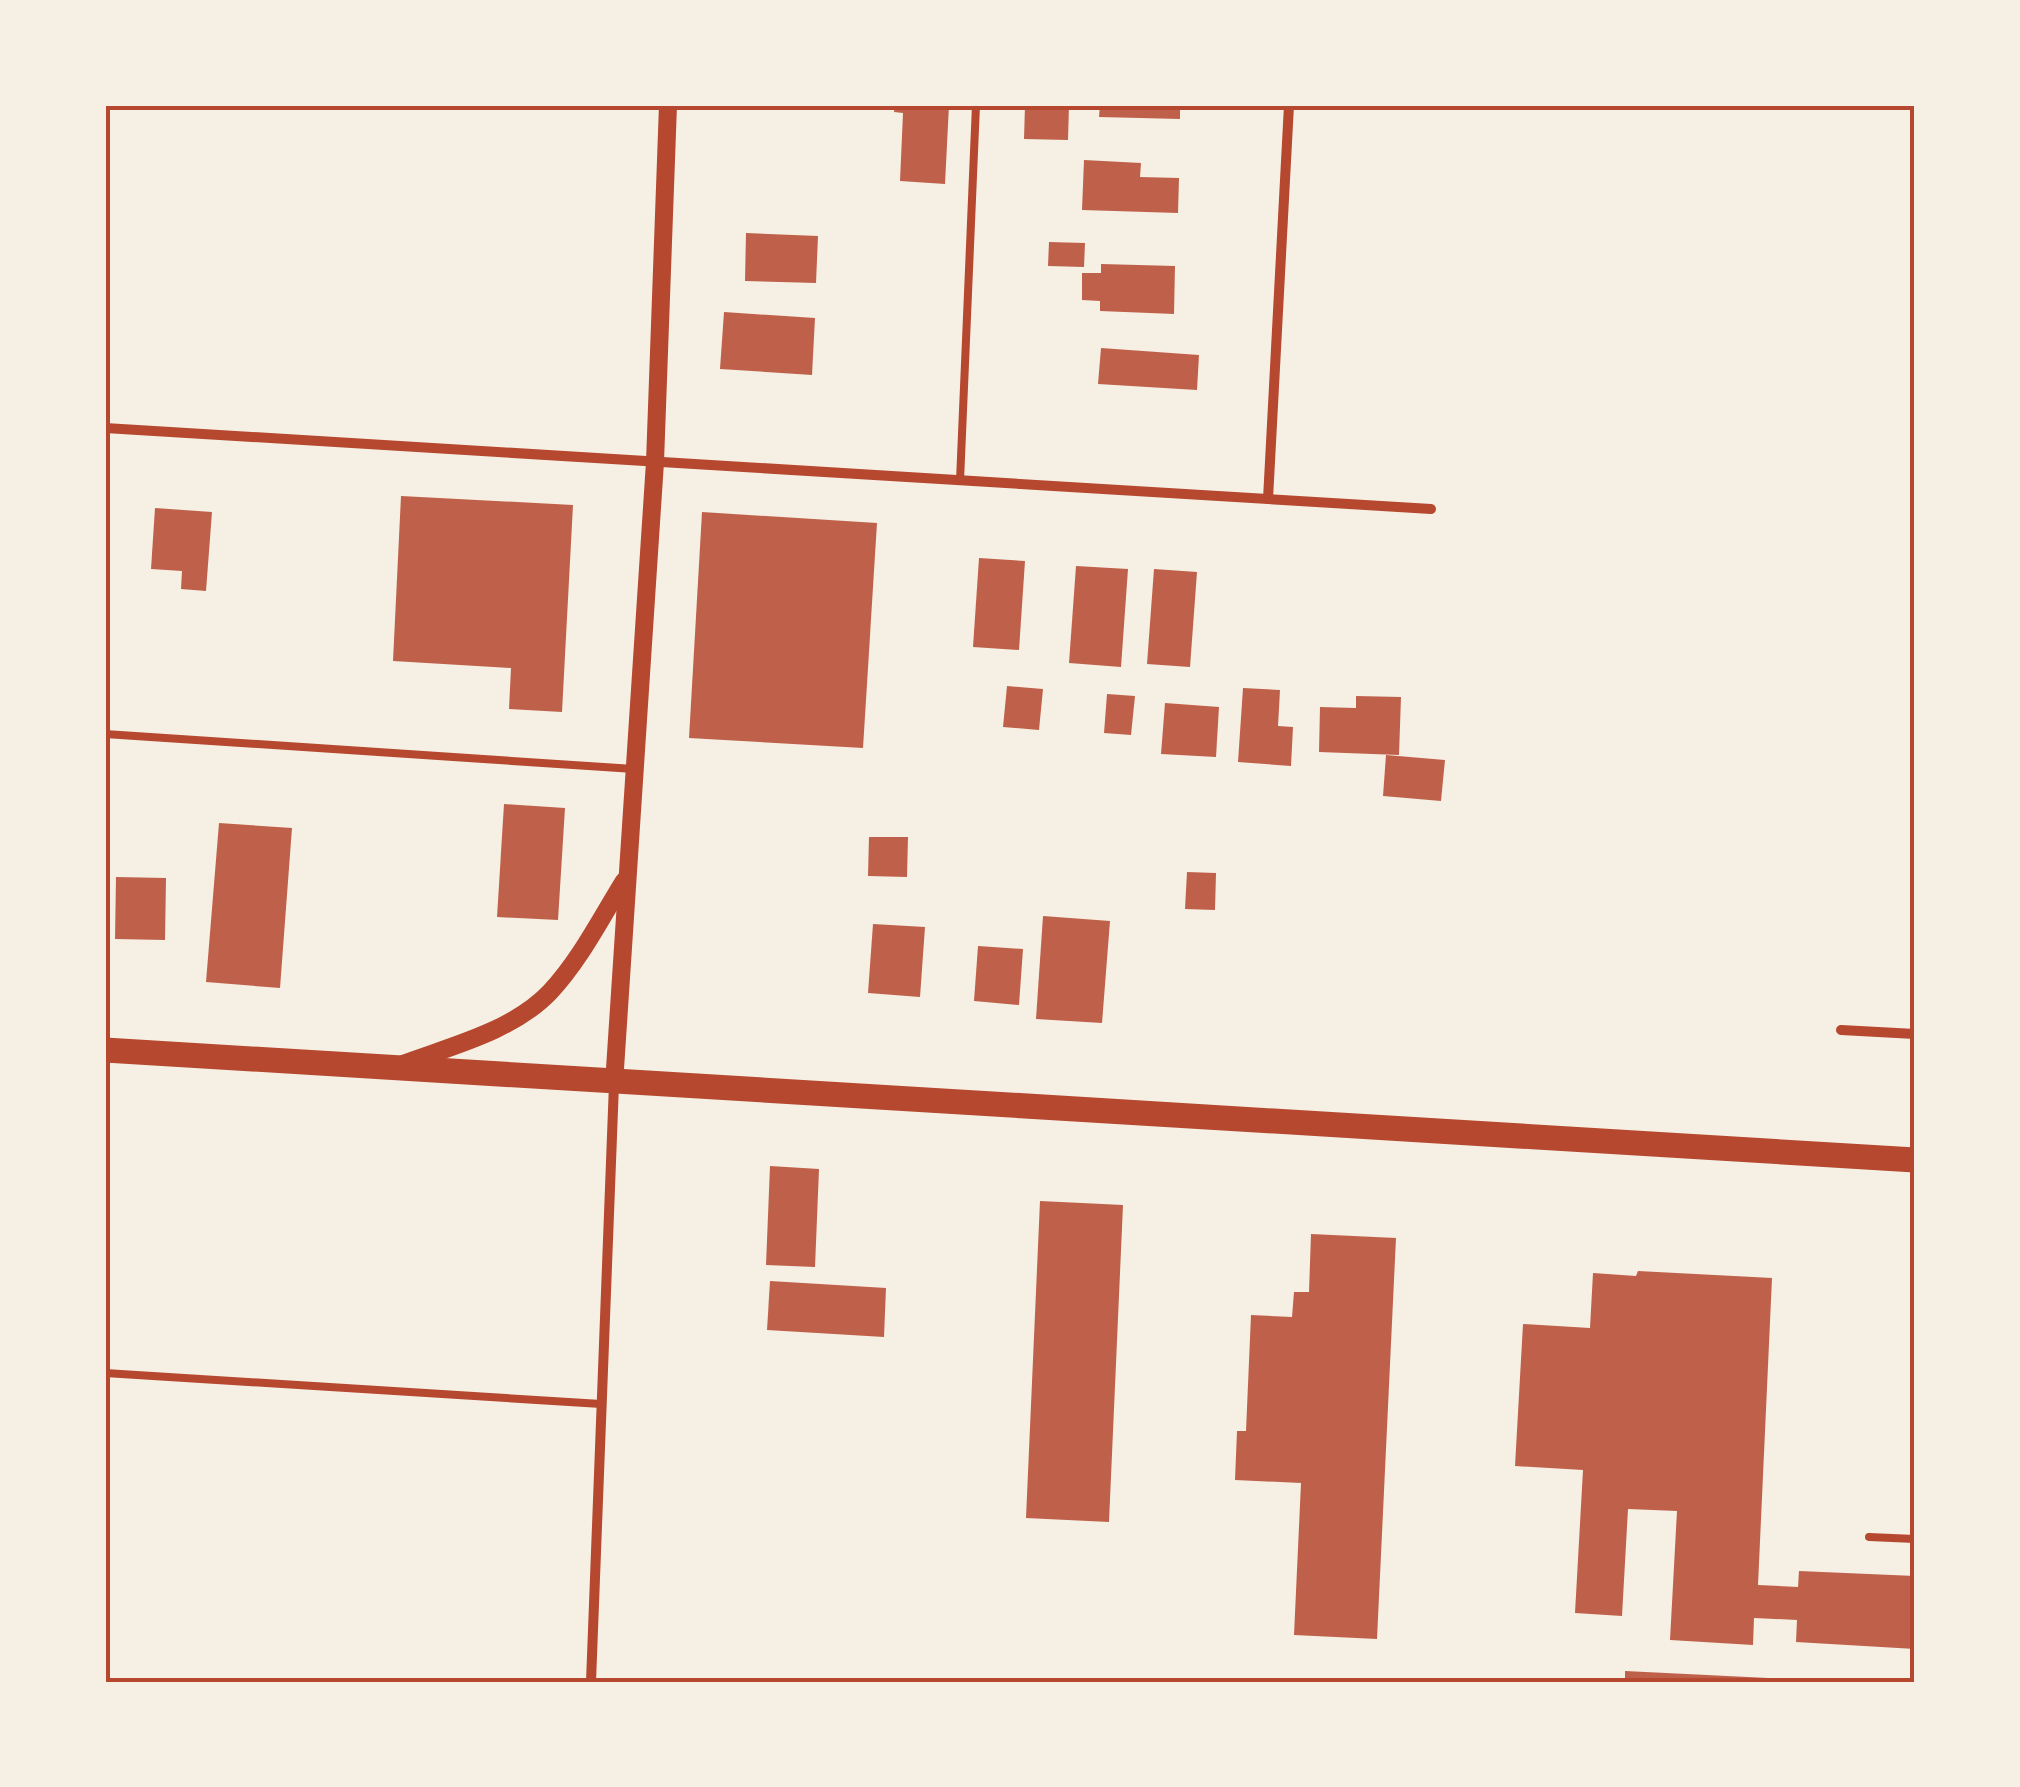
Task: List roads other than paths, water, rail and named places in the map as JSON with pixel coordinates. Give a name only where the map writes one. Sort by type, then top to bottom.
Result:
[{"type":"main road","points":[[105,1050],[614,1084],[1915,1160]]},
{"type":"street","points":[[590,1682],[614,1084],[654,462],[668,105]]},
{"type":"street","points":[[1268,499],[1289,105]]},
{"type":"street","points":[[105,428],[1430,509]]},
{"type":"street","points":[[392,1068],[494,1029],[548,994],[571,967],[627,876]]},
{"type":"street","points":[[1841,1030],[1915,1034]]},
{"type":"lane","points":[[960,480],[976,105]]},
{"type":"lane","points":[[105,734],[634,769]]},
{"type":"lane","points":[[105,1373],[601,1404]]},
{"type":"lane","points":[[1869,1537],[1915,1539]]}]
